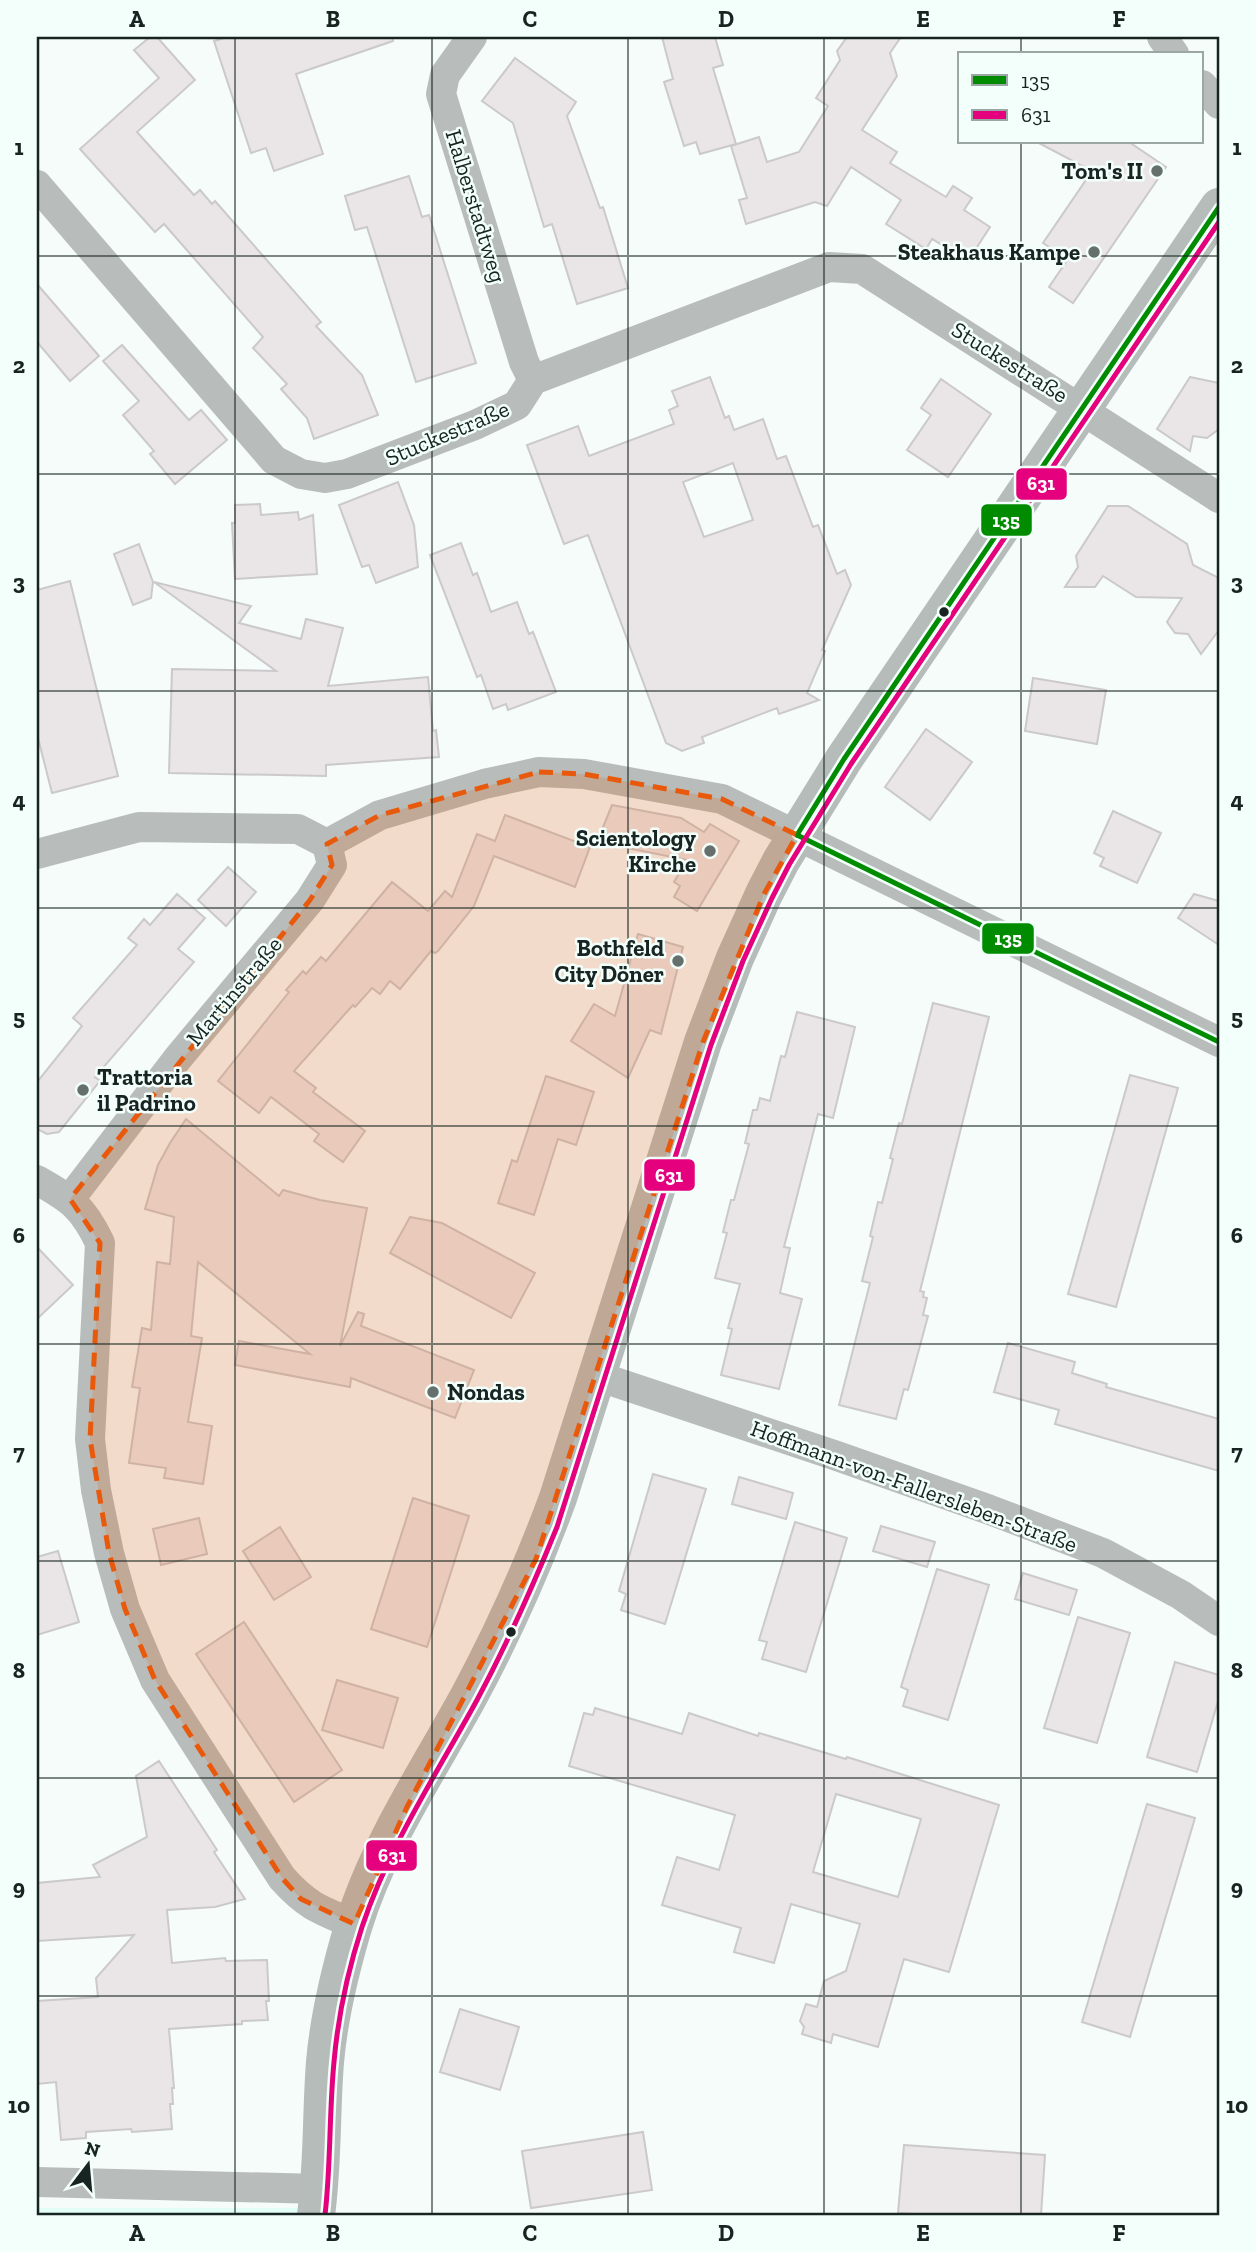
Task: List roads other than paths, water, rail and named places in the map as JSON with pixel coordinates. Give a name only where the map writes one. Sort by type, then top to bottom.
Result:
[{"type":"street","name":"Halberstadtweg","points":[[472,37],[445,75],[441,94],[524,362],[533,380]]},
{"type":"street","points":[[1162,37],[1173,52]]},
{"type":"street","points":[[1204,87],[1219,104]]},
{"type":"street","name":"Stuckestraße","points":[[38,174],[274,460],[301,474],[324,478],[347,474],[475,425],[517,405],[533,380],[829,267],[862,269],[1219,498]]},
{"type":"street","points":[[37,2182],[318,2202],[325,2061],[336,1986],[354,1924],[372,1879],[407,1807],[509,1620],[536,1559],[703,1042],[735,958],[764,894],[844,759],[1219,206]]},
{"type":"street","points":[[37,854],[139,827],[298,829],[327,844],[380,815],[484,784],[539,772],[584,774],[722,799],[1219,1042]]},
{"type":"street","name":"Martinstraße","points":[[70,1199],[178,1058],[310,900],[332,865],[327,844]]},
{"type":"street","points":[[37,1180],[70,1199],[89,1220],[100,1243],[90,1439],[96,1490],[108,1553],[125,1609],[155,1680],[282,1878],[301,1899],[321,1911],[354,1924]]},
{"type":"street","name":"Hoffmann-von-Fallersleben-Straße","points":[[597,1376],[837,1455],[1091,1548],[1181,1595],[1219,1621]]},
{"type":"place","name":"Tom's II","points":[[1157,171]]},
{"type":"place","name":"Steakhaus Kampe","points":[[1094,252]]},
{"type":"place","name":"Scientology Kirche","points":[[710,851]]},
{"type":"place","name":"Bothfeld City Döner","points":[[678,961]]},
{"type":"place","name":"Trattoria il Padrino","points":[[83,1090]]},
{"type":"place","name":"Nondas","points":[[433,1392]]}]
